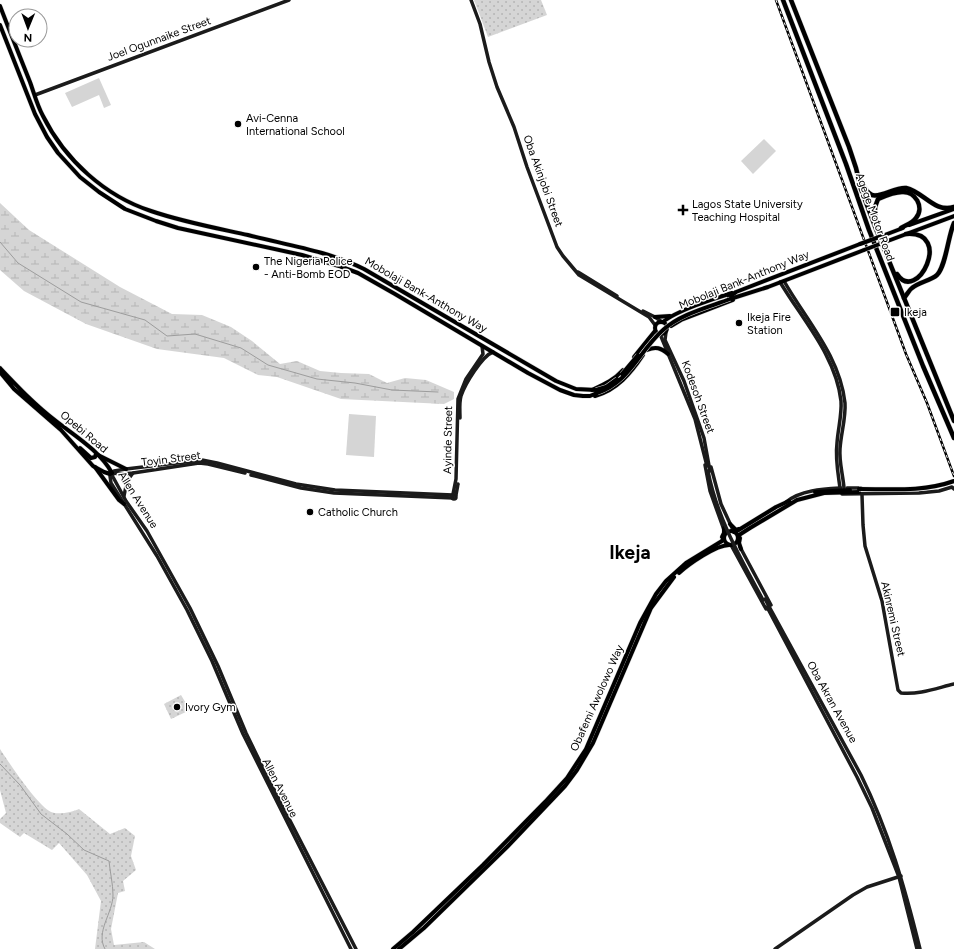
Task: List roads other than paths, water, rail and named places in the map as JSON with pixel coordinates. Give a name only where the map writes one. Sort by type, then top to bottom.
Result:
[{"type":"highway","name":"Agege Motor Road","points":[[782,0],[846,164],[869,230],[954,438]]},
{"type":"highway","name":"Agege Motor Road","points":[[791,0],[856,168],[876,229],[954,420]]},
{"type":"highway","points":[[856,168],[866,191],[877,198]]},
{"type":"highway","points":[[877,198],[894,190],[905,188],[920,194],[936,206],[954,208]]},
{"type":"highway","points":[[866,202],[890,194],[902,192],[910,194],[916,198],[920,205],[920,211],[917,218],[901,228]]},
{"type":"highway","points":[[876,229],[874,213],[877,198]]},
{"type":"highway","points":[[904,298],[912,287],[932,278],[941,270],[954,224]]},
{"type":"highway","points":[[906,234],[919,233],[928,235]]},
{"type":"highway","points":[[892,266],[903,281],[909,282],[917,280],[927,274]]},
{"type":"main road","name":"Mobolaji Bank-Anthony Way","points":[[0,6],[43,116],[57,140],[77,164],[94,180],[117,196],[138,206],[166,216],[318,252],[350,262],[566,385],[576,389],[595,391]]},
{"type":"main road","name":"Mobolaji Bank-Anthony Way","points":[[0,25],[39,124],[58,153],[73,170],[99,192],[131,212],[156,221],[302,255],[350,270],[395,294],[528,373],[560,390],[574,395],[590,396],[595,391],[606,387],[618,378],[650,340],[668,323],[682,315],[729,298],[738,297],[782,282],[954,216]]},
{"type":"main road","name":"Mobolaji Bank-Anthony Way","points":[[729,298],[736,292],[954,208]]},
{"type":"main road","points":[[194,231],[201,228],[200,225],[195,223]]},
{"type":"main road","points":[[210,234],[204,232],[203,229],[205,227],[211,227]]},
{"type":"main road","points":[[658,333],[655,325],[658,322],[662,322],[684,310],[736,292]]},
{"type":"main road","points":[[595,391],[617,377],[639,351],[658,333],[663,334],[687,318],[738,297]]},
{"type":"main road","points":[[684,310],[684,314],[687,318]]},
{"type":"main road","points":[[656,317],[672,316]]},
{"type":"main road","points":[[662,322],[666,324],[667,330]]},
{"type":"main road","points":[[590,396],[605,392],[617,385],[635,367],[658,333]]},
{"type":"main road","points":[[475,341],[479,336]]},
{"type":"main road","points":[[647,350],[657,348],[668,354]]},
{"type":"main road","points":[[639,351],[643,350],[644,354]]},
{"type":"main road","name":"Opebi Road","points":[[0,368],[30,399],[108,465],[112,473],[110,474],[104,472],[93,466],[52,422],[14,389],[0,372]]},
{"type":"main road","points":[[76,446],[79,446],[91,458],[95,457],[96,454],[126,469]]},
{"type":"main road","points":[[93,466],[119,500],[124,504]]},
{"type":"main road","points":[[730,524],[736,530],[746,528],[781,506],[802,497],[824,493],[927,490],[954,482]]},
{"type":"main road","points":[[719,545],[724,533],[724,528]]},
{"type":"main road","points":[[741,549],[739,540],[746,528]]},
{"type":"main road","name":"Obafemi Awolowo Way","points":[[393,949],[413,932],[565,786],[587,755],[651,608],[673,576],[719,545],[728,532],[734,532],[746,528]]},
{"type":"main road","name":"Obafemi Awolowo Way","points":[[719,545],[731,546],[735,544],[739,535],[746,528]]},
{"type":"main road","points":[[734,532],[737,535],[738,540]]},
{"type":"main road","points":[[724,536],[724,540],[731,546]]},
{"type":"main road","name":"Obafemi Awolowo Way","points":[[399,949],[424,928],[470,884],[547,803]]},
{"type":"street","name":"Joel Ogunnaike Street","points":[[35,95],[289,0]]},
{"type":"street","name":"Oba Akinjobi Street","points":[[471,0],[480,24],[487,57],[497,87],[514,127],[527,167],[554,239],[563,256],[579,275],[648,317],[655,325]]},
{"type":"street","points":[[577,271],[641,310],[656,317],[662,322]]},
{"type":"street","points":[[782,282],[816,338],[835,378],[841,406],[841,420],[836,451],[842,488]]},
{"type":"street","name":"Kodesoh Street","points":[[667,330],[666,340],[698,418],[707,452],[709,471]]},
{"type":"street","name":"Kodesoh Street","points":[[658,333],[695,419],[709,471]]},
{"type":"street","name":"Ayinde Street","points":[[454,496],[456,479],[458,399],[466,379],[483,354],[482,346]]},
{"type":"street","name":"Ayinde Street","points":[[454,496],[458,473],[461,395],[473,374],[487,355],[493,352]]},
{"type":"street","points":[[703,448],[707,479],[724,528],[724,536]]},
{"type":"street","points":[[707,452],[721,504],[734,532]]},
{"type":"street","name":"Toyin Street","points":[[112,473],[114,471],[126,469],[202,460],[316,488],[454,496]]},
{"type":"street","name":"Toyin Street","points":[[112,473],[133,473],[189,464],[204,464],[239,471],[280,483],[316,491],[341,494],[454,496]]},
{"type":"street","name":"Oba Akran Avenue","points":[[709,471],[712,490],[725,526],[739,555],[773,616],[865,792],[900,876],[919,949]]},
{"type":"street","name":"Allen Avenue","points":[[112,473],[124,496],[147,530],[190,608],[218,666],[246,733],[262,766],[356,949]]},
{"type":"street","name":"Allen Avenue","points":[[112,473],[110,476],[111,483],[158,556],[194,622],[243,734],[351,949]]},
{"type":"street","points":[[124,496],[126,481],[133,473]]},
{"type":"street","points":[[787,503],[793,497],[822,489],[918,487],[939,484],[941,489]]},
{"type":"street","points":[[787,503],[822,495],[860,492],[919,493],[952,487],[954,489]]},
{"type":"street","name":"Akinremi Street","points":[[860,492],[865,546],[882,602],[898,690],[901,693],[906,694],[923,692],[954,684]]},
{"type":"street","points":[[715,505],[719,507],[721,504]]},
{"type":"street","points":[[738,540],[749,565],[773,609],[773,616]]},
{"type":"street","points":[[731,546],[773,616]]},
{"type":"street","points":[[744,568],[745,564],[749,565]]},
{"type":"street","points":[[775,949],[853,895],[867,887],[900,876]]},
{"type":"waterway","points":[[0,242],[18,263],[81,302],[145,320],[167,336],[195,334],[241,348],[268,365],[317,379],[355,383],[392,390],[438,392]]},
{"type":"waterway","points":[[0,764],[20,785],[41,814],[67,834],[84,850],[109,861],[113,895],[103,929],[102,943],[105,949]]},
{"type":"railway","points":[[776,0],[906,354],[927,403],[954,476]]},
{"type":"place","name":"Avi-Cenna International School","points":[[238,124]]},
{"type":"place","name":"Lagos State University Teaching Hospital","points":[[683,210]]},
{"type":"place","name":"The Nigeria Police - Anti-Bomb EOD","points":[[256,267]]},
{"type":"place","name":"Ikeja","points":[[895,312]]},
{"type":"place","name":"Ikeja Fire Station","points":[[739,323]]},
{"type":"place","name":"Catholic Church","points":[[310,512]]},
{"type":"place","name":"Ivory Gym","points":[[177,707]]},
{"type":"district","name":"Ikeja","points":[[630,552]]}]
